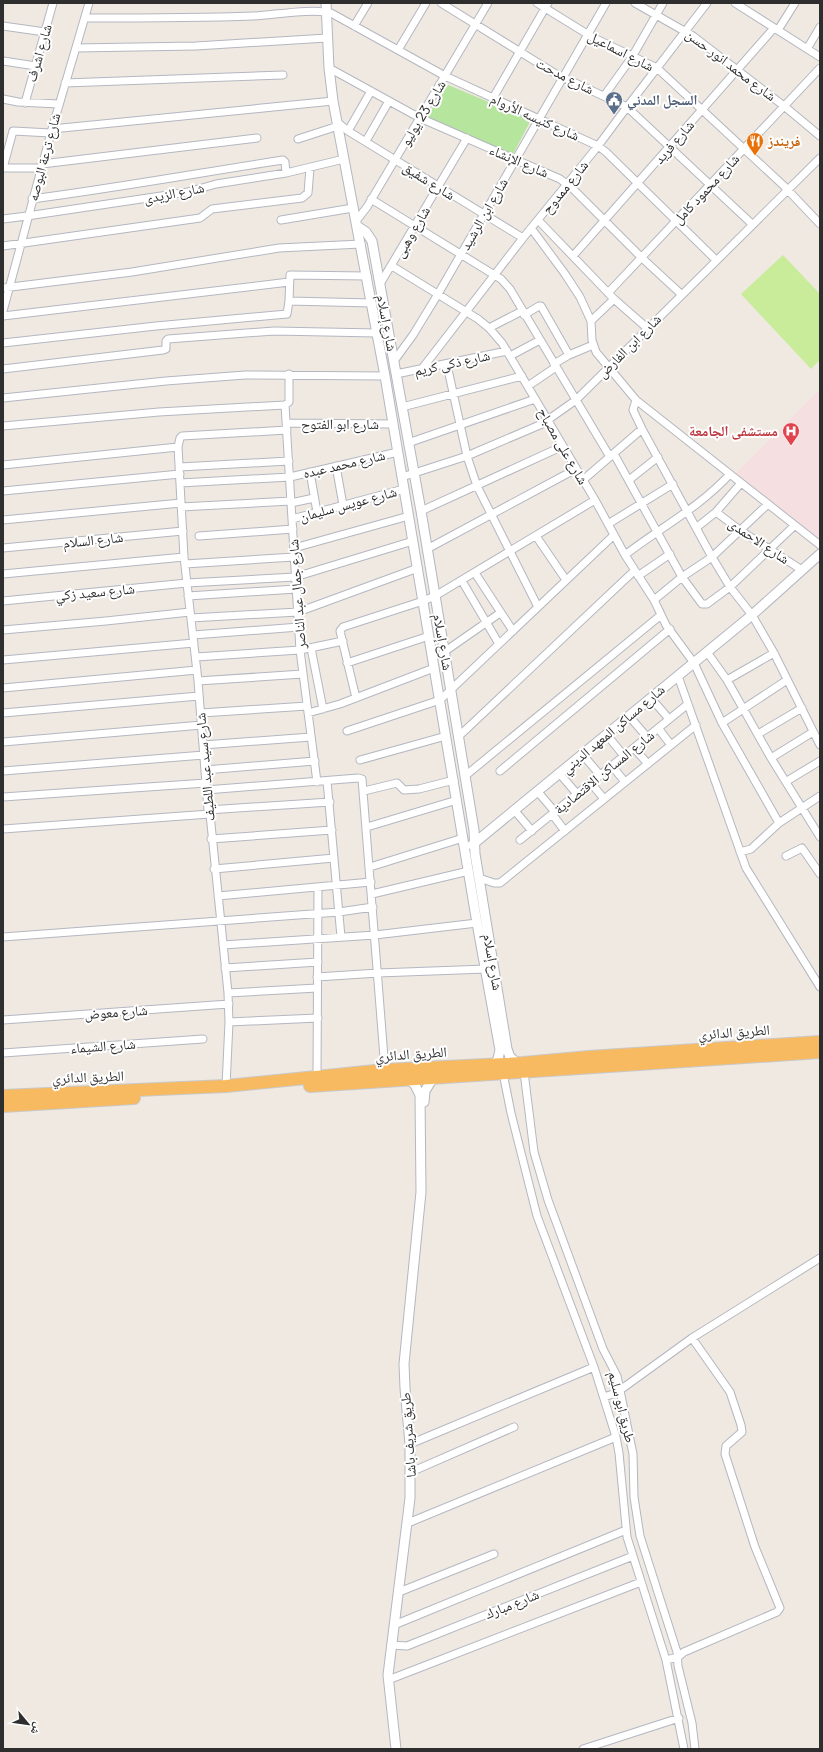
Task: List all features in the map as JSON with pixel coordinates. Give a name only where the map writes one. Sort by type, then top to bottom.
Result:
[{"type":"highway","name":"الطريق الدائري","points":[[614,1061],[820,1042]]},
{"type":"highway","name":"الطريق الدائري","points":[[3,1106],[494,1064],[521,1067],[591,1062],[820,1052]]},
{"type":"highway","name":"الطريق الدائري","points":[[3,1096],[226,1086],[378,1074],[392,1081],[410,1080],[503,1073],[521,1067]]},
{"type":"street","name":"شارع اشرف","points":[[25,103],[53,3]]},
{"type":"street","name":"شارع ترعة البوصه","points":[[3,311],[6,287],[20,243],[58,104],[89,3]]},
{"type":"street","points":[[354,26],[368,3]]},
{"type":"street","points":[[398,50],[426,3]]},
{"type":"street","name":"شارع مدحت","points":[[441,3],[564,78],[627,107],[752,224]]},
{"type":"street","name":"شارع 23 يوليو","points":[[356,224],[488,3]]},
{"type":"street","name":"شارع اسماعيل","points":[[538,3],[547,6],[588,34],[657,68],[788,189],[820,224]]},
{"type":"street","name":"شارع ابن الرشيد","points":[[394,361],[408,342],[438,294],[606,3]]},
{"type":"street","name":"شارع محمد انور حسن","points":[[635,3],[686,31],[784,106],[820,136]]},
{"type":"street","points":[[604,96],[632,56],[663,3]]},
{"type":"street","name":"شارع ممدوح","points":[[421,370],[523,238],[598,146],[707,3]]},
{"type":"street","name":"شارع فريد","points":[[573,256],[736,70],[776,29],[795,3]]},
{"type":"street","points":[[739,4],[820,57]]},
{"type":"street","points":[[493,98],[547,6]]},
{"type":"street","points":[[85,18],[210,18],[271,15],[315,11],[326,8]]},
{"type":"street","name":"شارع كنيسه الأروام","points":[[326,8],[354,26],[445,76],[598,146],[716,260]]},
{"type":"street","name":"شارع إسلام","points":[[326,8],[328,68],[333,101],[385,376],[477,923],[503,1044],[510,1057],[521,1067]]},
{"type":"street","points":[[3,26],[45,32]]},
{"type":"street","points":[[807,49],[820,27]]},
{"type":"street","points":[[76,48],[196,46],[327,38]]},
{"type":"street","points":[[3,61],[36,66]]},
{"type":"street","name":"شارع الإنشاء","points":[[328,68],[420,118],[552,175],[567,184],[681,294]]},
{"type":"street","name":"شارع محمود كامل","points":[[608,293],[820,68]]},
{"type":"street","points":[[65,83],[282,75]]},
{"type":"street","points":[[348,131],[371,91]]},
{"type":"street","points":[[3,99],[25,103],[58,104]]},
{"type":"street","points":[[257,138],[41,166],[3,168],[12,131],[51,131],[333,101]]},
{"type":"street","points":[[366,141],[389,101]]},
{"type":"street","points":[[298,139],[337,124]]},
{"type":"street","name":"شارع شفيق","points":[[337,124],[483,215],[523,238]]},
{"type":"street","points":[[3,135],[11,137]]},
{"type":"street","name":"شارع وهبى","points":[[380,284],[467,138]]},
{"type":"street","name":"شارع ابن الفارض","points":[[402,478],[467,456],[548,421],[576,400],[607,367],[820,158]]},
{"type":"street","name":"شارع الزيدى","points":[[3,219],[188,192],[216,184],[286,173],[344,159]]},
{"type":"street","points":[[32,199],[129,186],[165,178],[283,160],[286,173]]},
{"type":"street","points":[[3,246],[200,218],[212,209],[302,198],[308,193],[310,168]]},
{"type":"street","points":[[371,199],[495,274],[510,289],[576,400],[629,480],[682,577],[700,603],[704,604],[730,587],[794,526]]},
{"type":"street","points":[[281,220],[353,208]]},
{"type":"street","points":[[538,220],[614,299],[647,328]]},
{"type":"street","name":"شارع إسلام","points":[[356,224],[370,236],[380,284],[421,511],[451,690],[474,830],[479,878],[503,1044],[500,1056],[494,1064]]},
{"type":"street","points":[[531,228],[580,297],[591,321],[593,345],[607,367],[636,400],[820,545]]},
{"type":"street","points":[[6,287],[132,272],[279,248],[360,244]]},
{"type":"street","name":"شارع على مصباح","points":[[392,266],[467,312],[488,328],[508,354],[595,500],[636,574],[654,600],[670,629],[694,663],[722,723],[779,823]]},
{"type":"street","points":[[3,343],[156,326],[287,314],[289,300],[289,276],[366,276]]},
{"type":"street","points":[[3,316],[289,282]]},
{"type":"street","points":[[591,321],[614,299]]},
{"type":"street","points":[[289,300],[372,303]]},
{"type":"street","points":[[488,328],[541,306],[569,355]]},
{"type":"street","points":[[3,369],[163,350],[166,349],[166,341],[168,339],[274,331],[377,333]]},
{"type":"street","name":"شارع ذكى كريم","points":[[396,374],[508,354],[540,340]]},
{"type":"street","points":[[528,386],[569,355],[593,345]]},
{"type":"street","points":[[447,365],[467,456],[477,486],[538,607]]},
{"type":"street","points":[[3,398],[245,375],[289,374],[385,376]]},
{"type":"street","name":"شارع جمال عبد الناصر","points":[[289,374],[289,402],[285,405],[300,650],[318,782]]},
{"type":"street","points":[[402,407],[522,376]]},
{"type":"street","points":[[408,443],[535,399]]},
{"type":"street","points":[[636,400],[633,410],[642,429],[712,557],[730,587],[752,615],[774,653],[820,745]]},
{"type":"street","points":[[3,426],[159,412],[285,405]]},
{"type":"street","name":"شارع ابو الفتوح","points":[[178,447],[182,436],[286,427],[393,424]]},
{"type":"street","points":[[582,480],[642,429]]},
{"type":"street","points":[[421,511],[563,446]]},
{"type":"street","points":[[3,466],[178,447]]},
{"type":"street","name":"شارع سيد عبد اللطيف","points":[[178,447],[184,561],[200,696],[206,786],[229,1004],[230,1022],[226,1086]]},
{"type":"street","name":"شارع محمد عبده","points":[[180,483],[290,477],[398,452]]},
{"type":"street","points":[[629,480],[658,457]]},
{"type":"street","points":[[3,491],[180,470],[289,461]]},
{"type":"street","points":[[336,466],[343,505]]},
{"type":"street","points":[[427,550],[576,469]]},
{"type":"street","points":[[310,472],[317,512]]},
{"type":"street","points":[[625,554],[710,495],[730,474]]},
{"type":"street","points":[[696,528],[716,512],[741,483]]},
{"type":"street","points":[[608,524],[673,484]]},
{"type":"street","name":"شارع عويس سليمان","points":[[292,519],[404,489]]},
{"type":"street","points":[[3,520],[181,505],[291,502],[314,498]]},
{"type":"street","points":[[356,698],[340,631],[343,627],[435,596],[475,574],[595,500]]},
{"type":"street","points":[[654,600],[682,577],[712,557],[768,504]]},
{"type":"street","name":"شارع الاحمدى","points":[[716,512],[769,550],[802,570]]},
{"type":"street","points":[[294,548],[409,516]]},
{"type":"street","points":[[199,536],[293,529]]},
{"type":"street","name":"شارع السلام","points":[[3,548],[183,531]]},
{"type":"street","points":[[347,731],[440,700],[614,535]]},
{"type":"street","points":[[536,536],[566,580]]},
{"type":"street","name":"شارع سعيد زكي","points":[[3,601],[187,583],[296,577],[413,541]]},
{"type":"street","points":[[458,737],[636,574],[670,554]]},
{"type":"street","name":"شارع مساكن المعهد الديني","points":[[465,850],[515,811],[752,615],[820,554]]},
{"type":"street","points":[[3,574],[184,561],[294,557]]},
{"type":"street","points":[[3,630],[190,615],[298,612],[418,568]]},
{"type":"street","points":[[475,574],[513,630]]},
{"type":"street","points":[[462,581],[499,644]]},
{"type":"street","points":[[188,596],[296,589]]},
{"type":"street","points":[[444,652],[500,612]]},
{"type":"street","points":[[465,776],[661,615]]},
{"type":"street","points":[[193,635],[299,627]]},
{"type":"street","points":[[500,771],[670,629]]},
{"type":"street","points":[[347,663],[429,636]]},
{"type":"street","points":[[196,657],[300,650],[342,641]]},
{"type":"street","points":[[3,660],[194,643]]},
{"type":"street","points":[[311,648],[322,709]]},
{"type":"street","points":[[707,652],[727,680],[771,758],[787,781],[820,837]]},
{"type":"street","points":[[727,680],[774,653]]},
{"type":"street","points":[[201,713],[322,709],[356,698],[434,668]]},
{"type":"street","points":[[3,688],[197,670]]},
{"type":"street","points":[[198,681],[303,674]]},
{"type":"street","points":[[678,676],[740,852],[752,880],[818,976],[820,987]]},
{"type":"street","points":[[722,723],[787,680]]},
{"type":"street","points":[[3,713],[200,696]]},
{"type":"street","points":[[651,698],[669,719]]},
{"type":"street","name":"شارع المساكن الاقتصادية","points":[[520,840],[688,704]]},
{"type":"street","points":[[758,734],[802,708]]},
{"type":"street","points":[[629,716],[647,737]]},
{"type":"street","points":[[3,742],[202,725]]},
{"type":"street","points":[[479,878],[494,883],[500,883],[696,725]]},
{"type":"street","points":[[658,728],[671,745]]},
{"type":"street","points":[[771,758],[813,732]]},
{"type":"street","points":[[607,735],[624,756]]},
{"type":"street","points":[[203,745],[311,736]]},
{"type":"street","points":[[360,760],[446,736]]},
{"type":"street","points":[[634,748],[648,764]]},
{"type":"street","points":[[3,770],[204,755]]},
{"type":"street","points":[[583,755],[600,775]]},
{"type":"street","points":[[205,770],[315,761]]},
{"type":"street","points":[[787,781],[820,761]]},
{"type":"street","points":[[612,766],[624,782]]},
{"type":"street","points":[[560,774],[577,794]]},
{"type":"street","points":[[3,797],[206,786],[318,782],[360,778],[364,782],[378,973],[378,1074]]},
{"type":"street","points":[[364,791],[397,783],[404,790],[419,789],[454,780]]},
{"type":"street","points":[[327,781],[330,802],[340,937]]},
{"type":"street","points":[[591,783],[604,799]]},
{"type":"street","points":[[538,792],[565,830]]},
{"type":"street","points":[[740,852],[751,849],[779,823],[820,796]]},
{"type":"street","points":[[367,827],[457,800]]},
{"type":"street","points":[[3,829],[330,802]]},
{"type":"street","points":[[515,811],[532,831]]},
{"type":"street","points":[[211,839],[332,830]]},
{"type":"street","points":[[370,867],[463,838]]},
{"type":"street","points":[[786,856],[802,848],[820,874]]},
{"type":"street","points":[[214,869],[334,858]]},
{"type":"street","points":[[372,894],[469,871]]},
{"type":"street","points":[[218,896],[371,882]]},
{"type":"street","points":[[317,1078],[318,887]]},
{"type":"street","points":[[3,937],[318,914],[373,907]]},
{"type":"street","points":[[223,945],[375,935],[477,923]]},
{"type":"street","points":[[225,968],[318,962]]},
{"type":"street","points":[[317,977],[486,969]]},
{"type":"street","points":[[228,993],[317,988]]},
{"type":"street","name":"شارع معوض","points":[[3,1020],[229,1004]]},
{"type":"street","points":[[230,1022],[318,1018]]},
{"type":"street","name":"شارع الشيماء","points":[[3,1053],[203,1039]]},
{"type":"street","name":"طريق ابو سليم","points":[[521,1067],[534,1152],[549,1205],[603,1349],[617,1376],[633,1454],[634,1497],[640,1536],[678,1657],[678,1666],[692,1723],[695,1749]]},
{"type":"street","name":"طريق ابو سليم","points":[[503,1073],[511,1114],[537,1216],[594,1367],[616,1437],[619,1453],[626,1530],[666,1660],[679,1718],[684,1749]]},
{"type":"street","name":"طريق شريف باشا","points":[[421,1119],[423,1114],[425,1091],[433,1078]]},
{"type":"street","name":"طريق شريف باشا","points":[[396,1749],[388,1680],[391,1645],[408,1523],[411,1472],[405,1388],[405,1358],[420,1210],[421,1119],[419,1092],[410,1080]]},
{"type":"street","points":[[604,1397],[612,1395],[620,1390],[692,1338],[820,1258]]},
{"type":"street","points":[[666,1660],[678,1657],[684,1652],[777,1612],[780,1608],[755,1547],[725,1454],[726,1446],[742,1432],[730,1392],[692,1338]]},
{"type":"street","points":[[410,1444],[594,1367]]},
{"type":"street","points":[[411,1472],[514,1427]]},
{"type":"street","points":[[408,1523],[616,1437]]},
{"type":"street","points":[[394,1625],[626,1530]]},
{"type":"street","points":[[399,1592],[494,1554]]},
{"type":"street","name":"شارع مبارك","points":[[391,1645],[401,1647],[407,1646],[633,1556]]},
{"type":"street","points":[[388,1680],[641,1582]]},
{"type":"street","points":[[583,1749],[679,1718]]},
{"type":"shaded area","name":"مستشفى الجامعة","points":[[820,389],[820,541],[819,542],[736,473]]},
{"type":"green space","points":[[446,84],[531,120],[512,156],[427,118]]},
{"type":"green space","points":[[783,255],[820,294],[820,360],[811,369],[741,294]]},
{"type":"place","name":"السجل المدني","points":[[614,115]]},
{"type":"place","name":"فريندز","points":[[755,156]]},
{"type":"place","name":"مستشفى الجامعة","points":[[791,446]]}]
